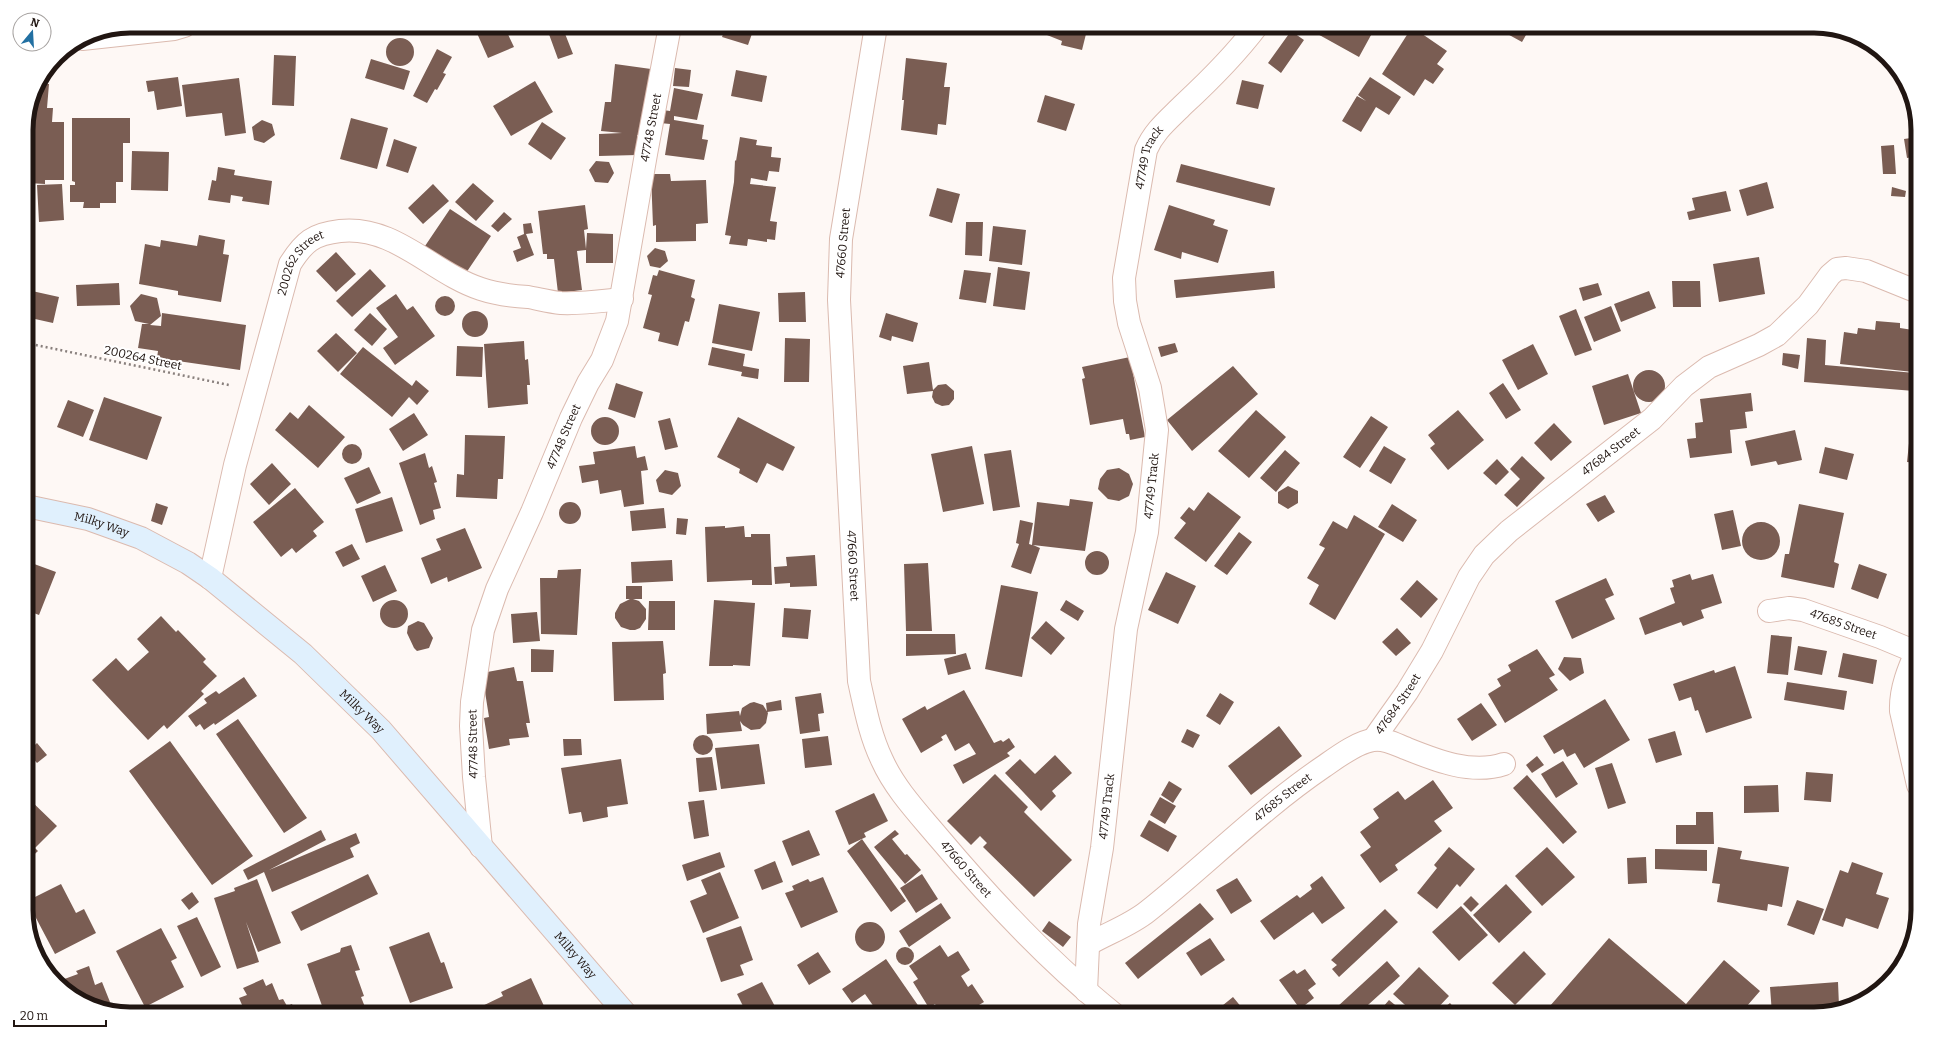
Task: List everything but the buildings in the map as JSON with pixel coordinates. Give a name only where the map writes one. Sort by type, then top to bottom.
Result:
[{"type":"street","name":"47748 Street","points":[[481,847],[471,726],[472,702],[483,630],[497,589],[532,512],[571,418],[610,342],[622,299],[646,154],[669,33]]},
{"type":"street","name":"47660 Street","points":[[875,33],[841,239],[839,300],[854,603],[861,689],[869,726],[882,760],[904,796],[985,893],[1086,991],[1105,1007]]},
{"type":"street","name":"47749 Track","points":[[1086,991],[1089,924],[1104,834],[1126,629],[1147,532],[1157,430],[1150,388],[1130,323],[1125,301],[1124,278],[1146,150],[1151,138],[1159,128],[1242,47],[1252,33]]},
{"type":"street","name":"200262 Street","points":[[210,578],[235,465],[290,264],[301,247],[314,237],[329,232],[349,230],[378,235],[397,243],[462,281],[480,289],[499,294],[560,303],[622,299]]},
{"type":"street","name":"47684 Street","points":[[1373,740],[1407,692],[1432,651],[1469,576],[1484,555],[1509,531],[1652,419],[1684,386],[1709,367],[1759,345],[1777,335],[1808,306],[1830,275],[1838,269],[1846,268],[1866,271],[1911,289]]},
{"type":"street","name":"Milky Way","points":[[33,507],[88,519],[141,538],[188,563],[210,578],[303,654],[381,730],[620,1007]]},
{"type":"street","name":"47685 Street","points":[[1769,611],[1789,608],[1803,610],[1911,648]]},
{"type":"street","points":[[1911,664],[1907,674],[1901,703],[1901,711],[1911,755]]},
{"type":"street","name":"47685 Street","points":[[1089,944],[1146,913],[1241,831],[1300,783],[1342,754],[1373,740]]},
{"type":"street","points":[[1373,740],[1385,740],[1442,763],[1487,769],[1504,764]]},
{"type":"path","name":"200264 Street","points":[[33,344],[255,391]]}]
